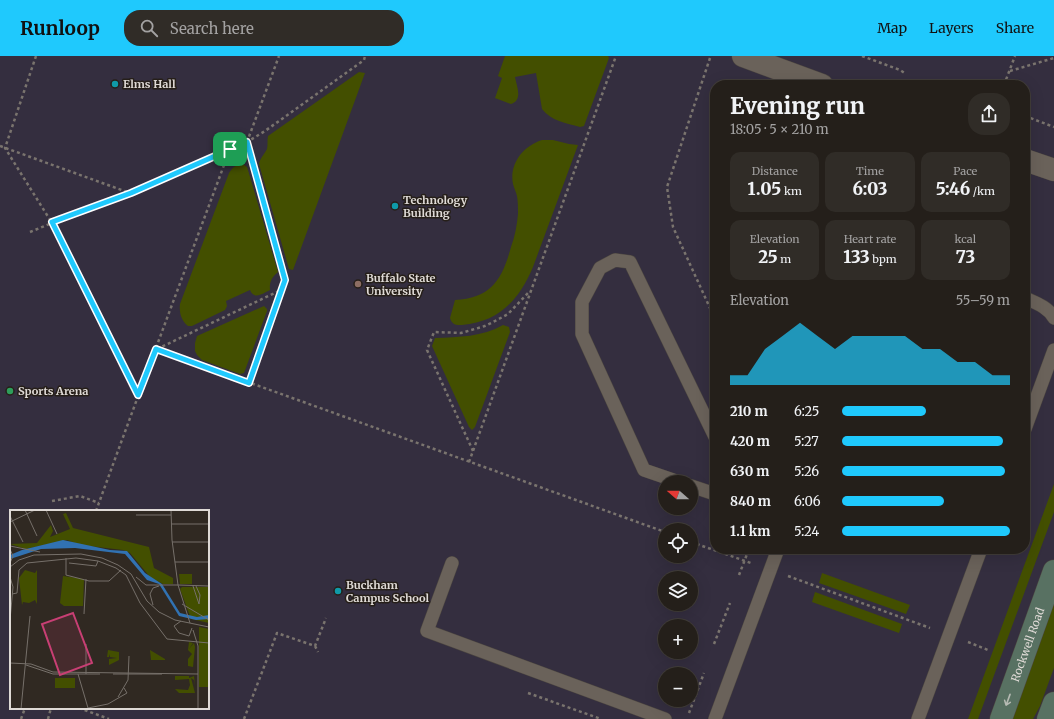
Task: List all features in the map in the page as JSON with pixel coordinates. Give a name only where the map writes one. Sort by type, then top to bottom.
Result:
[{"type":"street","points":[[743,56],[808,80]]},
{"type":"street","points":[[1030,162],[1054,170]]},
{"type":"street","name":"Rockwell Road","points":[[1001,719],[1054,571]]},
{"type":"street","points":[[1048,719],[1054,703]]},
{"type":"lane","points":[[659,475],[644,470],[582,334],[582,302],[600,268],[615,260],[630,262],[710,427]]},
{"type":"lane","points":[[1030,300],[1046,308],[1054,318]]},
{"type":"lane","points":[[1030,406],[1054,350]]},
{"type":"lane","points":[[698,488],[710,492]]},
{"type":"lane","points":[[715,719],[776,554]]},
{"type":"lane","points":[[918,719],[979,554]]},
{"type":"lane","points":[[452,564],[427,631],[665,719]]},
{"type":"path","points":[[5,148],[36,56]]},
{"type":"path","points":[[249,383],[285,280],[247,142],[279,56]]},
{"type":"path","points":[[30,232],[52,222],[131,193],[247,142],[265,131],[364,60],[365,56]]},
{"type":"path","points":[[469,462],[616,56]]},
{"type":"path","points":[[863,56],[900,70],[906,74]]},
{"type":"path","points":[[1006,80],[1015,56]]},
{"type":"path","points":[[710,58],[667,186],[673,227],[710,308]]},
{"type":"path","points":[[1010,71],[1054,58]]},
{"type":"path","points":[[1030,118],[1054,127]]},
{"type":"path","points":[[0,146],[131,193]]},
{"type":"path","points":[[5,148],[52,222],[138,395]]},
{"type":"path","points":[[96,510],[230,149]]},
{"type":"path","points":[[156,349],[282,290]]},
{"type":"path","points":[[473,451],[427,350],[434,332],[461,333],[485,326],[508,314],[532,290]]},
{"type":"path","points":[[156,349],[658,530]]},
{"type":"path","points":[[52,501],[80,496],[99,503]]},
{"type":"path","points":[[698,545],[710,549]]},
{"type":"path","points":[[724,554],[758,565]]},
{"type":"path","points":[[739,575],[747,554]]},
{"type":"path","points":[[784,575],[935,629]]},
{"type":"path","points":[[714,644],[730,603]]},
{"type":"path","points":[[315,646],[326,618]]},
{"type":"path","points":[[244,719],[277,633],[315,646],[318,652]]},
{"type":"path","points":[[964,640],[988,650]]},
{"type":"path","points":[[689,713],[704,673]]},
{"type":"path","points":[[528,693],[601,719]]},
{"type":"path","points":[[21,719],[25,709]]},
{"type":"path","points":[[48,719],[52,709]]},
{"type":"path","points":[[82,709],[109,719]]},
{"type":"shaded area","name":"Buffalo State University","points":[[0,56],[1054,56],[1054,719],[0,719]]},
{"type":"green space","points":[[505,56],[608,56],[609,58],[584,126],[580,127],[554,119],[542,109],[536,73],[515,77],[518,96],[515,102],[511,104],[495,98],[502,78],[498,76]]},
{"type":"green space","points":[[359,72],[365,73],[293,270],[289,269],[259,164],[267,149],[268,136]]},
{"type":"green space","points":[[542,140],[553,140],[578,145],[533,267],[521,290],[506,307],[497,314],[475,323],[462,325],[454,324],[450,318],[455,300],[478,296],[486,291],[499,278],[504,269],[514,239],[518,214],[517,196],[512,177],[515,163],[523,151]]},
{"type":"green space","points":[[243,164],[248,170],[278,272],[271,280],[270,290],[254,295],[250,290],[226,301],[227,306],[225,310],[192,326],[188,326],[181,316],[180,304],[229,173],[234,167]]},
{"type":"green space","points":[[264,306],[267,311],[244,373],[240,374],[202,360],[197,355],[195,351],[195,343],[197,336]]},
{"type":"green space","points":[[503,325],[509,327],[510,332],[475,427],[472,430],[469,427],[432,346],[435,338],[462,337],[479,334]]},
{"type":"green space","points":[[1054,484],[1054,512],[978,719],[968,719],[1028,554],[1030,554],[1030,550]]},
{"type":"green space","points":[[822,573],[910,605],[906,614],[819,583]]},
{"type":"green space","points":[[815,592],[902,624],[899,633],[812,602]]},
{"type":"green space","points":[[1054,599],[1054,668],[1040,706],[1033,719],[1010,719]]},
{"type":"place","name":"Elms Hall","points":[[115,84]]},
{"type":"place","name":"Technology Building","points":[[395,206]]},
{"type":"place","name":"Buffalo State University","points":[[358,284]]},
{"type":"place","name":"Sports Arena","points":[[10,391]]},
{"type":"place","name":"Buckham Campus School","points":[[338,591]]},
{"type":"route","points":[[247,142],[285,280],[249,383],[156,349],[138,395],[52,222],[131,193],[230,149],[247,142]]}]
